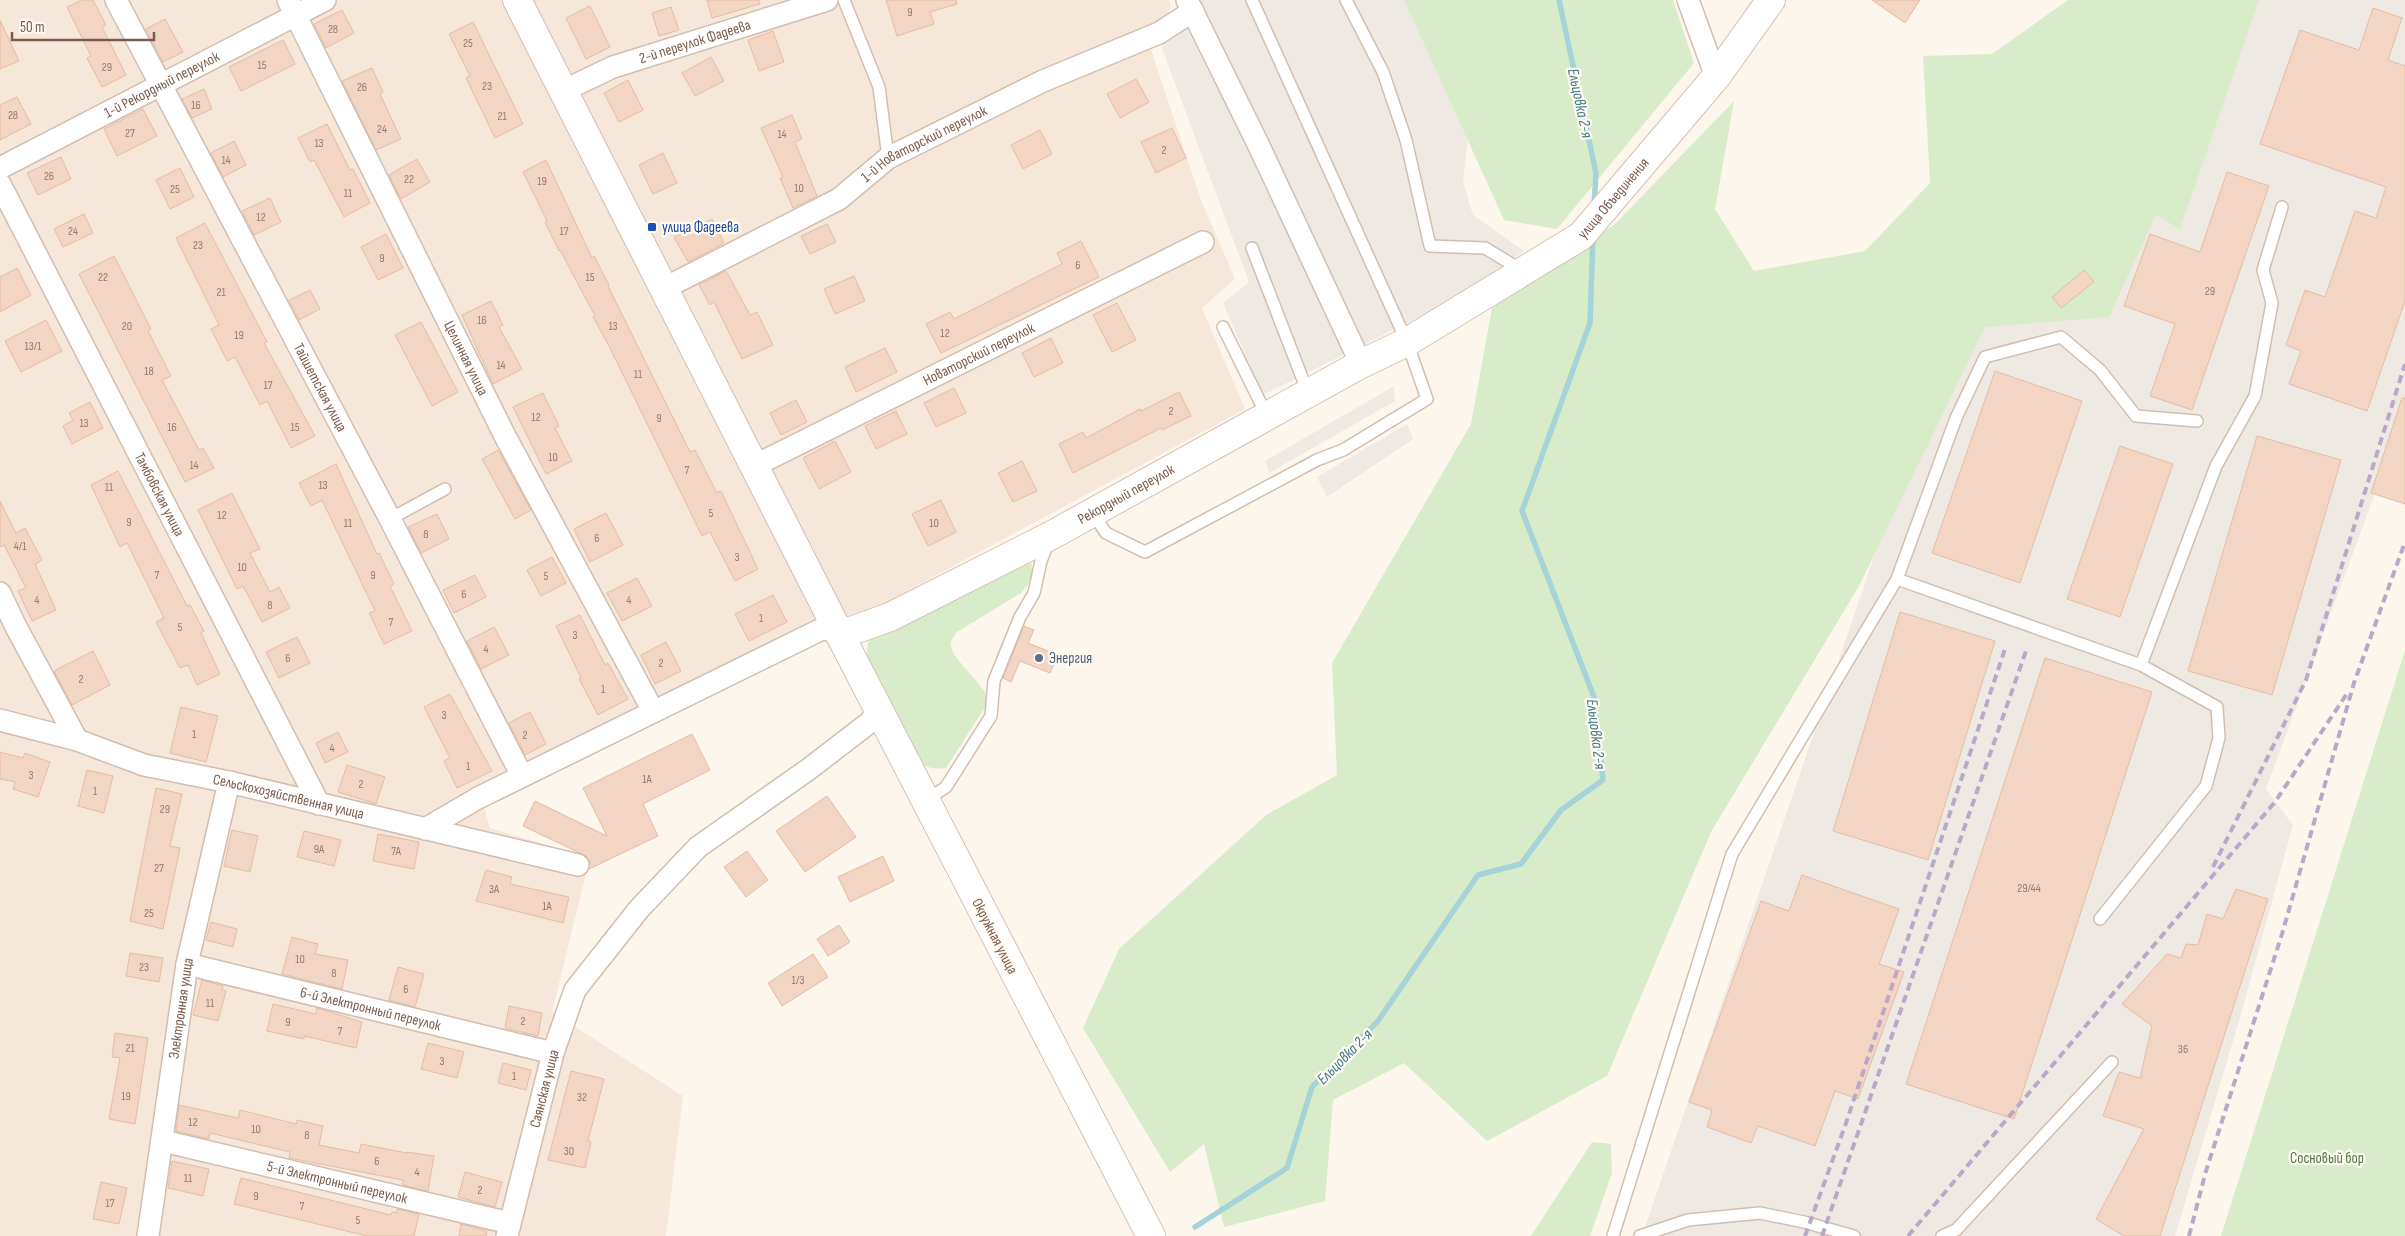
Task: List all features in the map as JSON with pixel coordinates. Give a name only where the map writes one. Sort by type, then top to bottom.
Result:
[{"type":"main road","points":[[517,0],[565,90],[663,289],[840,635]]},
{"type":"main road","name":"улица Объединения","points":[[1407,342],[1581,236],[1716,77],[1771,0]]},
{"type":"main road","name":"Рекордный переулок","points":[[840,635],[890,617],[1052,535],[1361,364],[1407,342]]},
{"type":"main road","name":"Окружная улица","points":[[840,635],[1151,1236]]},
{"type":"street","name":"Тайшетская улица","points":[[116,0],[390,519],[522,776]]},
{"type":"street","name":"1-й Рекордный переулок","points":[[0,168],[159,84],[292,7],[325,0]]},
{"type":"street","name":"2-й переулок Фадеева","points":[[565,90],[613,67],[827,0]]},
{"type":"street","points":[[1688,0],[1716,77]]},
{"type":"street","name":"1-й Новаторский переулок","points":[[663,289],[839,199],[888,158],[1043,81],[1159,33],[1190,6]]},
{"type":"street","points":[[1190,6],[1361,364]]},
{"type":"street","name":"Целинная улица","points":[[292,7],[505,436],[653,710]]},
{"type":"street","name":"Тамбовская улица","points":[[0,184],[319,804]]},
{"type":"street","name":"Новаторский переулок","points":[[754,466],[1203,242]]},
{"type":"street","points":[[0,593],[15,626],[77,740]]},
{"type":"street","points":[[425,829],[478,798],[653,710],[824,628],[840,635]]},
{"type":"street","name":"Саянская улица","points":[[509,1230],[553,1054],[575,990],[639,909],[698,847],[870,722],[879,709]]},
{"type":"street","name":"Сельскохозяйственная улица","points":[[0,720],[77,740],[144,765],[229,782],[578,865]]},
{"type":"street","name":"Электронная улица","points":[[148,1236],[187,964],[229,782]]},
{"type":"street","name":"6-й Электронный переулок","points":[[187,964],[553,1054]]},
{"type":"street","name":"5-й Электронный переулок","points":[[163,1141],[509,1230]]},
{"type":"lane","points":[[844,0],[879,87],[888,158]]},
{"type":"lane","points":[[1092,512],[1106,533],[1145,552],[1317,460],[1343,450],[1427,399],[1407,342],[1252,0]]},
{"type":"lane","points":[[1346,0],[1383,72],[1406,140],[1430,246],[1485,248],[1523,271]]},
{"type":"lane","points":[[2141,665],[2216,466],[2256,396],[2272,303],[2264,270],[2282,207]]},
{"type":"lane","points":[[1252,248],[1308,393]]},
{"type":"lane","points":[[1223,327],[1267,416]]},
{"type":"lane","points":[[1613,1236],[1732,854],[1897,579],[1956,418],[1985,357],[2061,337],[2100,370],[2136,416],[2197,421]]},
{"type":"lane","points":[[390,519],[445,489]]},
{"type":"lane","points":[[925,800],[946,787],[991,716],[994,681],[1020,618],[1034,593],[1041,562],[1052,535]]},
{"type":"lane","points":[[1897,579],[2141,665],[2217,707],[2219,738],[2206,786],[2100,919]]},
{"type":"lane","points":[[1942,1236],[1956,1230],[2112,1062]]},
{"type":"lane","points":[[1640,1236],[1688,1220],[1760,1213],[1804,1222],[1854,1236]]},
{"type":"shaded area","points":[[0,0],[1169,0],[1171,7],[1151,50],[1201,200],[1235,279],[1202,308],[1245,409],[809,644],[483,803],[490,828],[590,858],[552,1012],[683,1096],[666,1236],[0,1236]]},
{"type":"shaded area","points":[[1192,0],[1406,0],[1469,129],[1463,182],[1473,215],[1524,251],[1463,295],[1263,395],[1223,303],[1249,282],[1160,43]]},
{"type":"shaded area","points":[[2189,0],[2405,0],[2405,412],[2266,789],[2293,825],[2241,1014],[2175,1236],[1642,1236],[1919,425]]},
{"type":"shaded area","points":[[1394,386],[1395,401],[1269,473],[1265,461]]},
{"type":"shaded area","points":[[1407,424],[1413,439],[1327,497],[1317,477]]},
{"type":"green space","points":[[1404,0],[1673,0],[1694,63],[1557,229],[1504,220]]},
{"type":"green space","points":[[2068,0],[2259,0],[2180,229],[2156,215],[2109,317],[1985,327],[1859,586],[1711,832],[1607,1076],[1487,1141],[1404,1063],[1333,1100],[1325,1201],[1224,1227],[1204,1144],[1170,1172],[1083,1028],[1119,949],[1266,815],[1337,775],[1332,663],[1471,424],[1492,308],[1615,224],[1734,101],[1715,209],[1754,271],[1865,251],[1930,183],[1923,56],[1992,54]]},
{"type":"green space","points":[[1021,558],[1031,563],[1032,572],[1029,583],[1021,593],[957,632],[951,642],[953,652],[981,687],[989,701],[946,768],[933,768],[914,760],[866,661],[868,642],[876,635]]},
{"type":"green space","name":"Сосновый бор","points":[[2405,650],[2405,1236],[2221,1236]]},
{"type":"green space","points":[[1592,1142],[1611,1144],[1612,1173],[1590,1236],[1531,1236]]},
{"type":"building","points":[[82,0],[93,0],[106,25],[102,27],[126,75],[102,87],[87,58],[91,56],[67,7]]},
{"type":"building","points":[[707,0],[759,0],[760,4],[712,18]]},
{"type":"building","points":[[886,0],[956,0],[957,4],[930,12],[934,24],[897,36]]},
{"type":"building","points":[[1872,0],[1920,0],[1905,23]]},
{"type":"building","points":[[590,6],[610,47],[586,59],[566,18]]},
{"type":"building","points":[[671,7],[679,30],[659,36],[652,13]]},
{"type":"building","points":[[2373,8],[2402,18],[2388,60],[2405,66],[2405,301],[2367,411],[2289,384],[2301,351],[2286,345],[2305,290],[2325,297],[2355,211],[2376,218],[2386,187],[2260,144],[2300,30],[2359,50]]},
{"type":"building","points":[[342,10],[354,33],[326,48],[314,24]]},
{"type":"building","points":[[165,19],[183,52],[163,62],[146,29]]},
{"type":"building","points":[[0,20],[19,61],[0,69]]},
{"type":"building","points":[[473,22],[523,124],[495,138],[466,78],[470,76],[449,34]]},
{"type":"building","points":[[773,31],[784,62],[759,71],[748,40]]},
{"type":"building","points":[[283,40],[295,64],[241,91],[229,67]]},
{"type":"building","points":[[711,57],[724,81],[695,96],[682,73]]},
{"type":"building","points":[[372,68],[383,92],[380,94],[401,139],[376,150],[342,81]]},
{"type":"building","points":[[1136,79],[1149,102],[1120,118],[1107,94]]},
{"type":"building","points":[[628,80],[643,110],[619,122],[604,93]]},
{"type":"building","points":[[204,89],[212,109],[192,118],[182,99]]},
{"type":"building","points":[[17,97],[31,124],[0,140],[0,105]]},
{"type":"building","points":[[143,109],[157,136],[117,156],[104,129]]},
{"type":"building","points":[[792,115],[802,139],[795,142],[817,196],[793,208],[780,178],[783,177],[761,128]]},
{"type":"building","points":[[327,124],[350,170],[353,169],[370,203],[344,217],[314,160],[310,162],[298,138]]},
{"type":"building","points":[[1172,128],[1186,158],[1156,173],[1141,142]]},
{"type":"building","points":[[1040,130],[1052,154],[1023,169],[1011,145]]},
{"type":"building","points":[[234,141],[246,165],[223,177],[211,153]]},
{"type":"building","points":[[663,153],[677,183],[653,194],[639,165]]},
{"type":"building","points":[[61,157],[71,179],[38,195],[27,173]]},
{"type":"building","points":[[417,159],[430,182],[401,199],[389,175]]},
{"type":"building","points":[[546,160],[592,258],[594,256],[609,285],[690,452],[695,450],[717,493],[721,491],[758,569],[735,581],[710,532],[702,536],[593,317],[595,316],[545,222],[547,221],[523,172]]},
{"type":"building","points":[[180,168],[194,197],[170,209],[156,180]]},
{"type":"building","points":[[2227,172],[2269,186],[2192,410],[2150,396],[2175,324],[2124,306],[2150,234],[2200,252]]},
{"type":"building","points":[[270,198],[281,222],[254,235],[242,211]]},
{"type":"building","points":[[84,214],[93,233],[63,247],[54,229]]},
{"type":"building","points":[[712,219],[724,243],[688,262],[674,237]]},
{"type":"building","points":[[205,223],[267,342],[264,343],[315,436],[291,448],[267,401],[260,405],[235,357],[227,361],[211,329],[219,325],[176,238]]},
{"type":"building","points":[[827,224],[836,242],[810,254],[801,236]]},
{"type":"building","points":[[386,234],[403,268],[378,280],[361,247]]},
{"type":"building","points":[[1081,241],[1099,277],[941,353],[926,324],[950,312],[954,319],[1062,264],[1057,253]]},
{"type":"building","points":[[114,256],[151,329],[148,331],[171,376],[162,380],[199,450],[203,448],[214,468],[185,482],[79,274]]},
{"type":"building","points":[[17,268],[31,295],[0,312],[0,277]]},
{"type":"building","points":[[2084,270],[2094,282],[2061,308],[2052,297]]},
{"type":"building","points":[[726,271],[750,315],[757,312],[773,345],[742,359],[714,302],[710,305],[699,285]]},
{"type":"building","points":[[854,276],[865,301],[835,314],[824,289]]},
{"type":"building","points":[[310,290],[320,309],[299,320],[289,300]]},
{"type":"building","points":[[491,301],[503,325],[499,327],[522,369],[493,384],[462,315]]},
{"type":"building","points":[[1117,303],[1136,340],[1112,352],[1093,315]]},
{"type":"building","points":[[46,320],[62,351],[21,372],[5,341]]},
{"type":"building","points":[[421,322],[458,392],[432,406],[395,335]]},
{"type":"building","points":[[1051,338],[1063,363],[1034,377],[1022,353]]},
{"type":"building","points":[[885,348],[897,372],[856,392],[845,367]]},
{"type":"building","points":[[1995,371],[2082,401],[2020,583],[1932,553]]},
{"type":"building","points":[[954,388],[966,413],[936,427],[924,403]]},
{"type":"building","points":[[1179,392],[1191,416],[1162,430],[1161,428],[1073,473],[1059,444],[1083,432],[1086,438],[1140,409],[1141,411]]},
{"type":"building","points":[[543,393],[559,426],[555,428],[572,461],[546,474],[513,407]]},
{"type":"building","points":[[2402,398],[2405,398],[2405,504],[2371,493]]},
{"type":"building","points":[[796,400],[807,422],[781,435],[770,413]]},
{"type":"building","points":[[90,402],[103,428],[72,444],[63,426],[73,420],[69,413]]},
{"type":"building","points":[[896,411],[907,434],[876,449],[865,426]]},
{"type":"building","points":[[2257,436],[2341,460],[2272,695],[2188,671]]},
{"type":"building","points":[[835,441],[851,472],[819,489],[803,458]]},
{"type":"building","points":[[2120,446],[2173,464],[2120,617],[2067,599]]},
{"type":"building","points":[[498,450],[531,510],[515,519],[482,459]]},
{"type":"building","points":[[1022,461],[1037,491],[1013,502],[998,473]]},
{"type":"building","points":[[336,464],[377,554],[379,553],[394,584],[390,586],[412,631],[384,644],[369,613],[375,611],[322,500],[311,506],[299,483]]},
{"type":"building","points":[[118,471],[187,606],[190,605],[204,631],[201,633],[220,674],[197,685],[188,665],[180,668],[156,622],[164,618],[127,543],[120,547],[91,485]]},
{"type":"building","points":[[232,493],[260,549],[250,553],[270,592],[279,587],[290,608],[262,622],[243,586],[237,589],[198,510]]},
{"type":"building","points":[[941,500],[956,532],[928,546],[912,514]]},
{"type":"building","points":[[0,501],[16,533],[25,528],[42,560],[35,564],[56,610],[32,621],[18,591],[26,588],[4,545],[0,547]]},
{"type":"building","points":[[606,513],[623,545],[590,562],[574,529]]},
{"type":"building","points":[[437,514],[449,539],[421,553],[408,527]]},
{"type":"building","points":[[552,557],[566,583],[541,596],[527,570]]},
{"type":"building","points":[[475,575],[486,597],[454,613],[443,590]]},
{"type":"building","points":[[637,578],[652,606],[622,621],[607,593]]},
{"type":"building","points":[[773,595],[787,622],[749,641],[735,614]]},
{"type":"building","points":[[1900,612],[1995,641],[1928,860],[1833,831]]},
{"type":"building","points":[[580,615],[605,665],[608,663],[628,699],[598,715],[579,679],[581,678],[556,626]]},
{"type":"building","points":[[1024,626],[1034,630],[1028,643],[1058,655],[1050,673],[1020,661],[1011,682],[1003,678]]},
{"type":"building","points":[[494,627],[509,655],[481,669],[467,641]]},
{"type":"building","points":[[297,637],[310,663],[279,678],[266,652]]},
{"type":"building","points":[[666,642],[681,671],[655,684],[641,655]]},
{"type":"building","points":[[93,651],[110,685],[72,705],[54,671]]},
{"type":"building","points":[[2045,658],[2152,692],[2014,1119],[1906,1084]]},
{"type":"building","points":[[450,694],[492,771],[457,788],[444,761],[450,758],[424,707]]},
{"type":"building","points":[[181,707],[218,716],[206,762],[170,753]]},
{"type":"building","points":[[530,712],[546,744],[525,755],[509,723]]},
{"type":"building","points":[[338,732],[348,752],[325,763],[316,743]]},
{"type":"building","points":[[692,734],[710,770],[643,804],[658,836],[589,869],[590,862],[586,856],[523,826],[535,801],[607,836],[583,788]]},
{"type":"building","points":[[0,752],[23,758],[25,753],[50,762],[38,797],[13,789],[15,782],[0,779]]},
{"type":"building","points":[[347,765],[385,777],[376,804],[338,792]]},
{"type":"building","points":[[87,770],[113,776],[104,813],[78,806]]},
{"type":"building","points":[[156,788],[182,794],[170,846],[180,848],[163,929],[130,921]]},
{"type":"building","points":[[827,796],[856,837],[805,872],[776,831]]},
{"type":"building","points":[[232,830],[258,836],[250,872],[224,866]]},
{"type":"building","points":[[304,831],[341,840],[334,866],[297,857]]},
{"type":"building","points":[[378,834],[419,842],[414,869],[373,861]]},
{"type":"building","points":[[747,851],[768,880],[746,897],[724,867]]},
{"type":"building","points":[[883,856],[894,881],[850,902],[838,877]]},
{"type":"building","points":[[486,870],[512,877],[510,884],[569,897],[563,923],[476,901]]},
{"type":"building","points":[[1802,875],[1899,909],[1879,964],[1904,972],[1858,1099],[1835,1091],[1815,1146],[1758,1126],[1751,1143],[1707,1127],[1712,1110],[1689,1102],[1761,901],[1789,911]]},
{"type":"building","points":[[2236,889],[2268,899],[2160,1236],[2124,1236],[2096,1219],[2144,1129],[2103,1116],[2119,1072],[2140,1078],[2152,1026],[2122,1004],[2167,954],[2181,958],[2186,944],[2198,945],[2207,914],[2223,919]]},
{"type":"building","points":[[211,922],[237,929],[233,947],[206,940]]},
{"type":"building","points":[[839,925],[850,942],[828,956],[817,939]]},
{"type":"building","points":[[292,937],[318,944],[315,954],[348,960],[342,989],[282,974]]},
{"type":"building","points":[[130,953],[163,958],[159,982],[126,976]]},
{"type":"building","points":[[813,954],[828,977],[782,1006],[768,983]]},
{"type":"building","points":[[398,967],[424,974],[415,1007],[389,1000]]},
{"type":"building","points":[[202,980],[223,986],[222,990],[226,991],[218,1021],[193,1015]]},
{"type":"building","points":[[273,1004],[316,1014],[317,1008],[362,1022],[356,1048],[304,1036],[304,1039],[267,1031]]},
{"type":"building","points":[[509,1006],[542,1013],[538,1036],[505,1028]]},
{"type":"building","points":[[115,1033],[148,1038],[135,1124],[109,1119],[120,1058],[112,1057]]},
{"type":"building","points":[[428,1043],[464,1052],[457,1078],[421,1069]]},
{"type":"building","points":[[503,1063],[531,1070],[526,1090],[498,1083]]},
{"type":"building","points":[[571,1071],[604,1079],[588,1141],[591,1142],[585,1168],[548,1160]]},
{"type":"building","points":[[179,1105],[238,1118],[240,1110],[296,1124],[297,1120],[323,1126],[319,1145],[359,1153],[361,1144],[434,1156],[428,1191],[402,1185],[403,1180],[289,1158],[290,1152],[210,1133],[209,1139],[176,1131]]},
{"type":"building","points":[[172,1161],[209,1169],[203,1196],[168,1188]]},
{"type":"building","points":[[465,1172],[502,1182],[495,1207],[458,1197]]},
{"type":"building","points":[[241,1178],[391,1215],[392,1212],[397,1213],[397,1209],[419,1214],[414,1236],[367,1236],[234,1204]]},
{"type":"building","points":[[101,1182],[127,1188],[119,1224],[93,1219]]},
{"type":"building","points":[[461,1224],[487,1231],[486,1236],[459,1236]]},
{"type":"waterway","name":"Ельцовка 2-я","points":[[1559,0],[1596,173],[1594,206]]},
{"type":"waterway","name":"Ельцовка 2-я","points":[[1195,1227],[1287,1168],[1312,1087],[1378,1021],[1478,875],[1521,864],[1561,810],[1603,780],[1594,697],[1522,511],[1590,323],[1593,236]]},
{"type":"railway","points":[[2213,867],[2306,680],[2405,364]]},
{"type":"railway","points":[[2189,1236],[2206,1171],[2282,934],[2354,683],[2405,542]]},
{"type":"railway","points":[[1822,1236],[2027,648]]},
{"type":"railway","points":[[1805,1236],[1845,1126],[2005,649]]},
{"type":"railway","points":[[1908,1236],[2275,802],[2348,692]]},
{"type":"place","name":"улица Фадеева","points":[[652,227]]},
{"type":"place","name":"Энергия","points":[[1039,658]]}]
